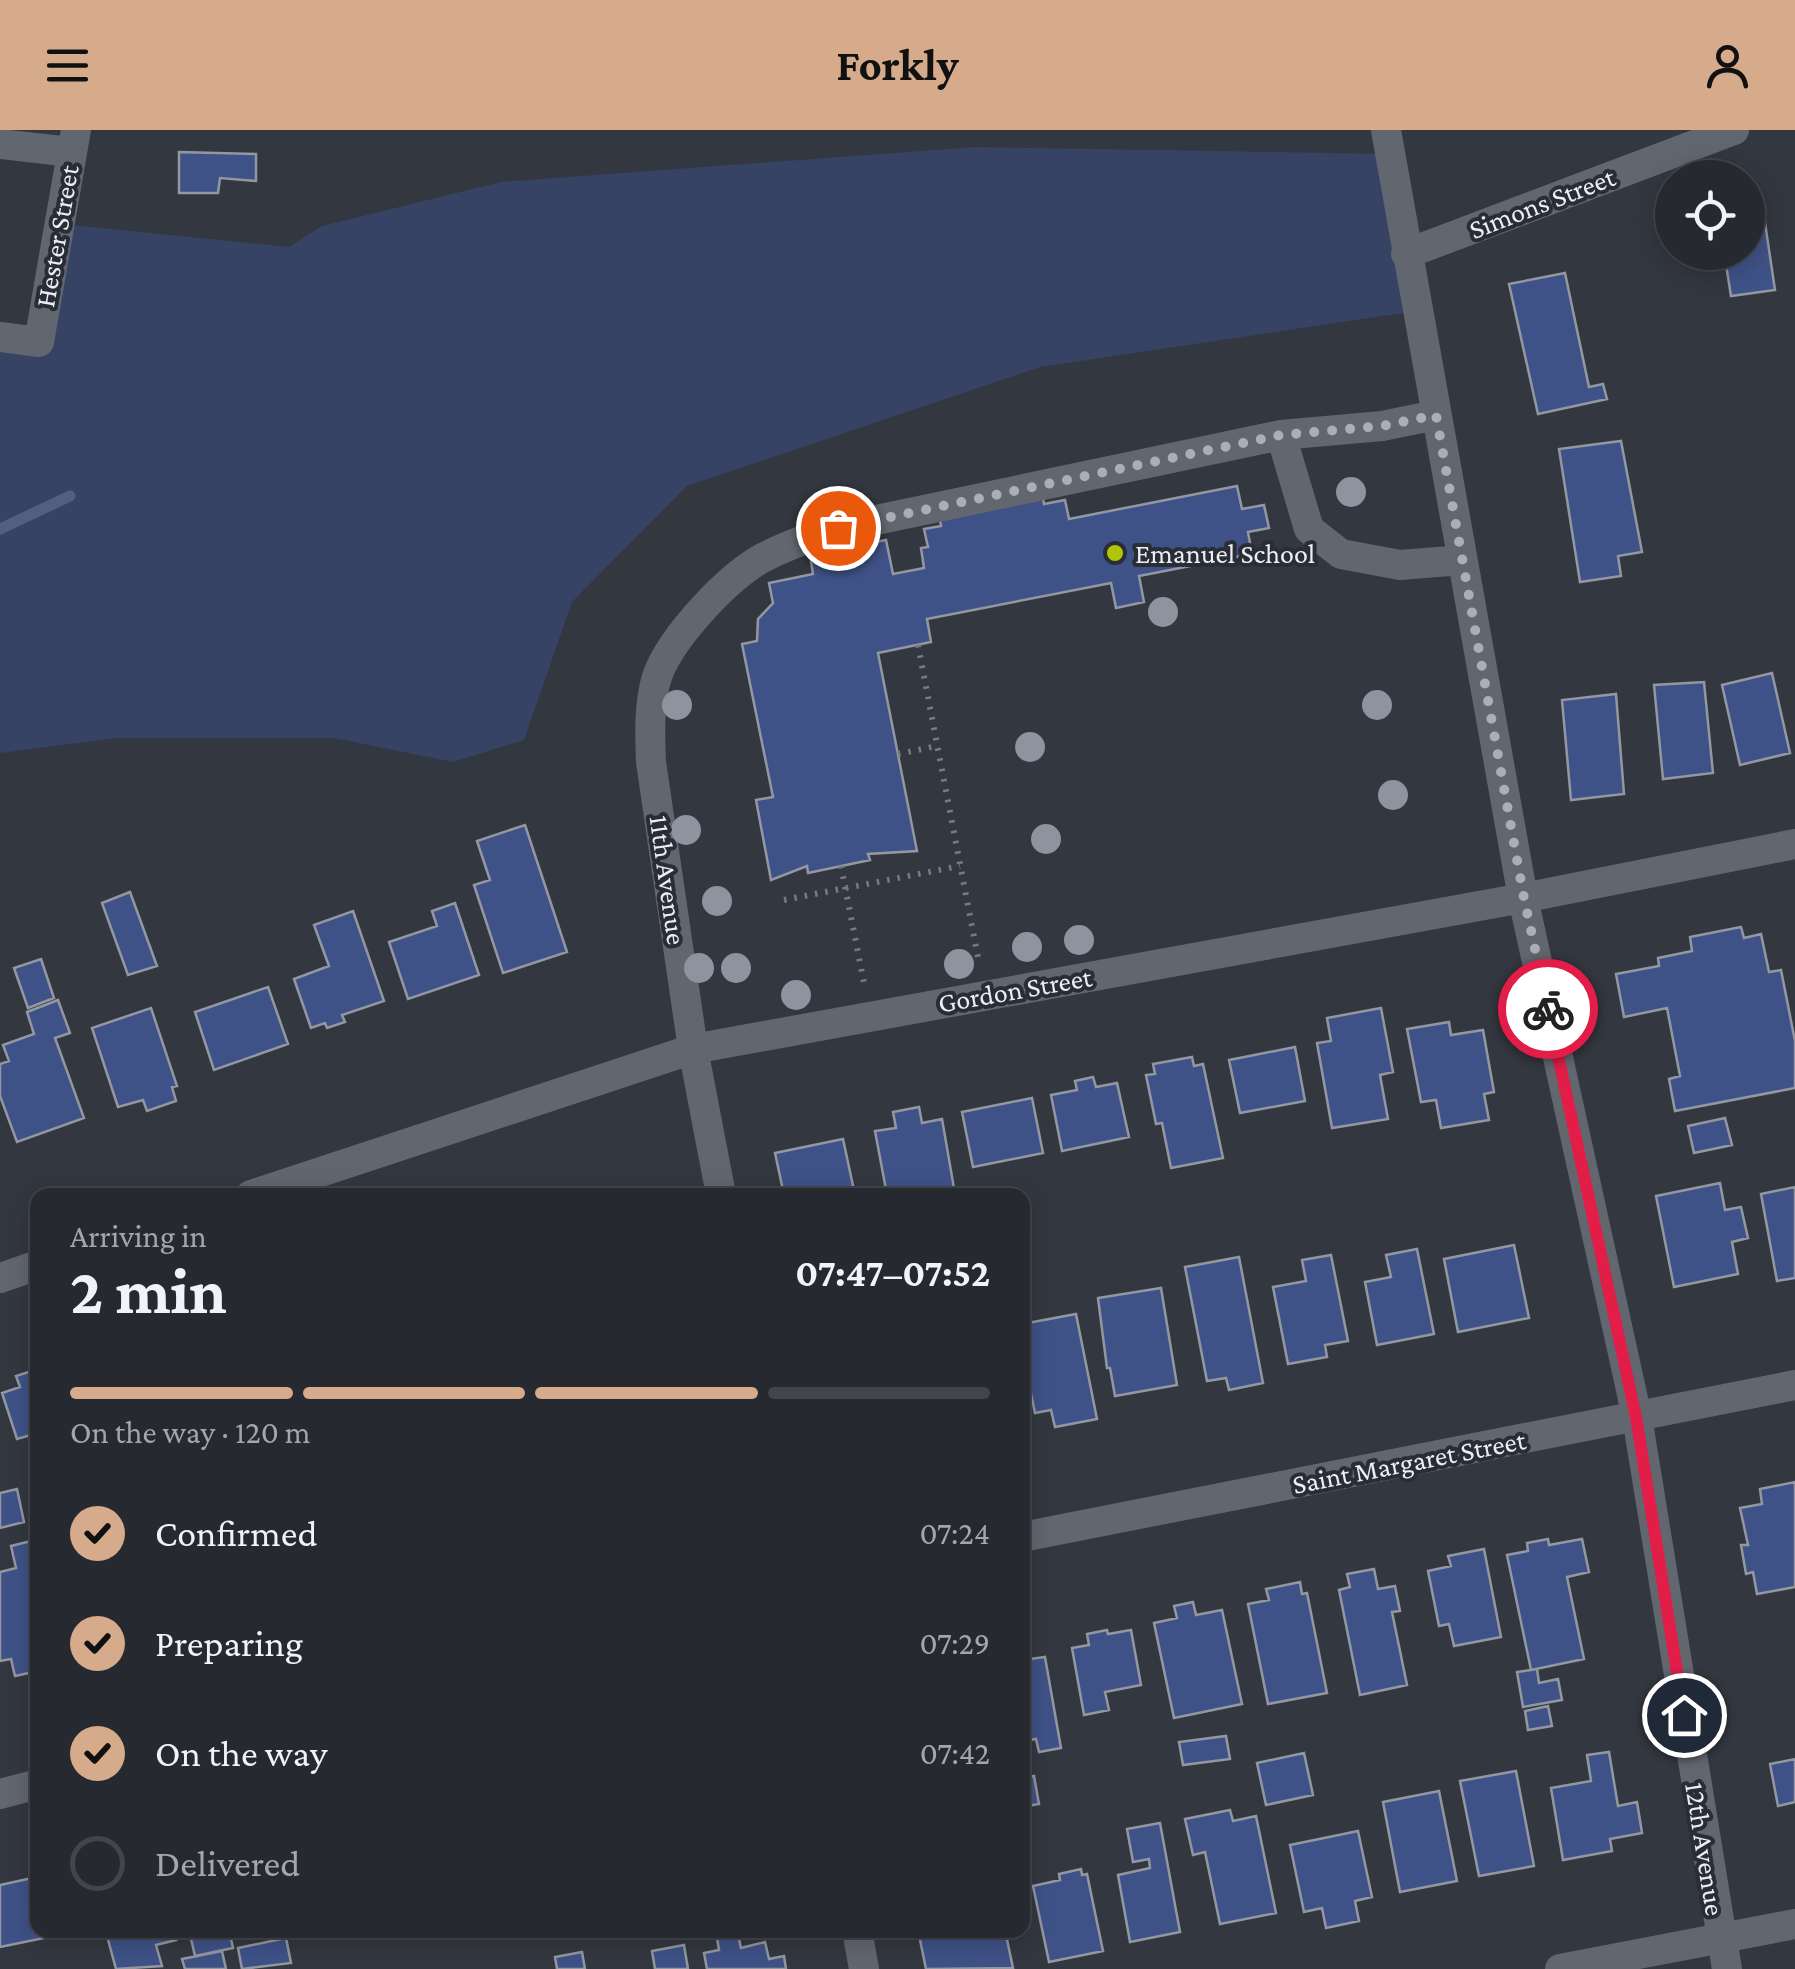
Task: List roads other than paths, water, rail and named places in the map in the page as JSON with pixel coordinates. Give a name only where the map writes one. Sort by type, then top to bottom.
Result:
[{"type":"street","name":"12th Avenue","points":[[1386,130],[1524,898],[1636,1417],[1726,1969]]},
{"type":"street","name":"Simons Street","points":[[1406,254],[1734,130]]},
{"type":"street","points":[[0,144],[74,141]]},
{"type":"street","name":"Hester Street","points":[[0,337],[39,342],[74,141]]},
{"type":"street","points":[[1436,415],[1382,426],[1281,435],[1309,529],[1341,554],[1400,565],[1462,560]]},
{"type":"street","name":"11th Avenue","points":[[720,1188],[692,1049],[651,762],[650,719],[656,680],[674,645],[754,563],[788,545],[838,528],[1281,435]]},
{"type":"street","name":"Gordon Street","points":[[271,1188],[692,1049],[1524,898],[1795,844]]},
{"type":"street","points":[[0,1278],[30,1268]]},
{"type":"street","name":"Saint Margaret Street","points":[[1030,1535],[1795,1384]]},
{"type":"street","points":[[0,1794],[30,1786]]},
{"type":"street","points":[[1560,1969],[1795,1924]]},
{"type":"street","points":[[858,1938],[864,1969]]},
{"type":"waterway","points":[[0,529],[70,496]]},
{"type":"place","name":"Emanuel School","points":[[1115,553]]}]
